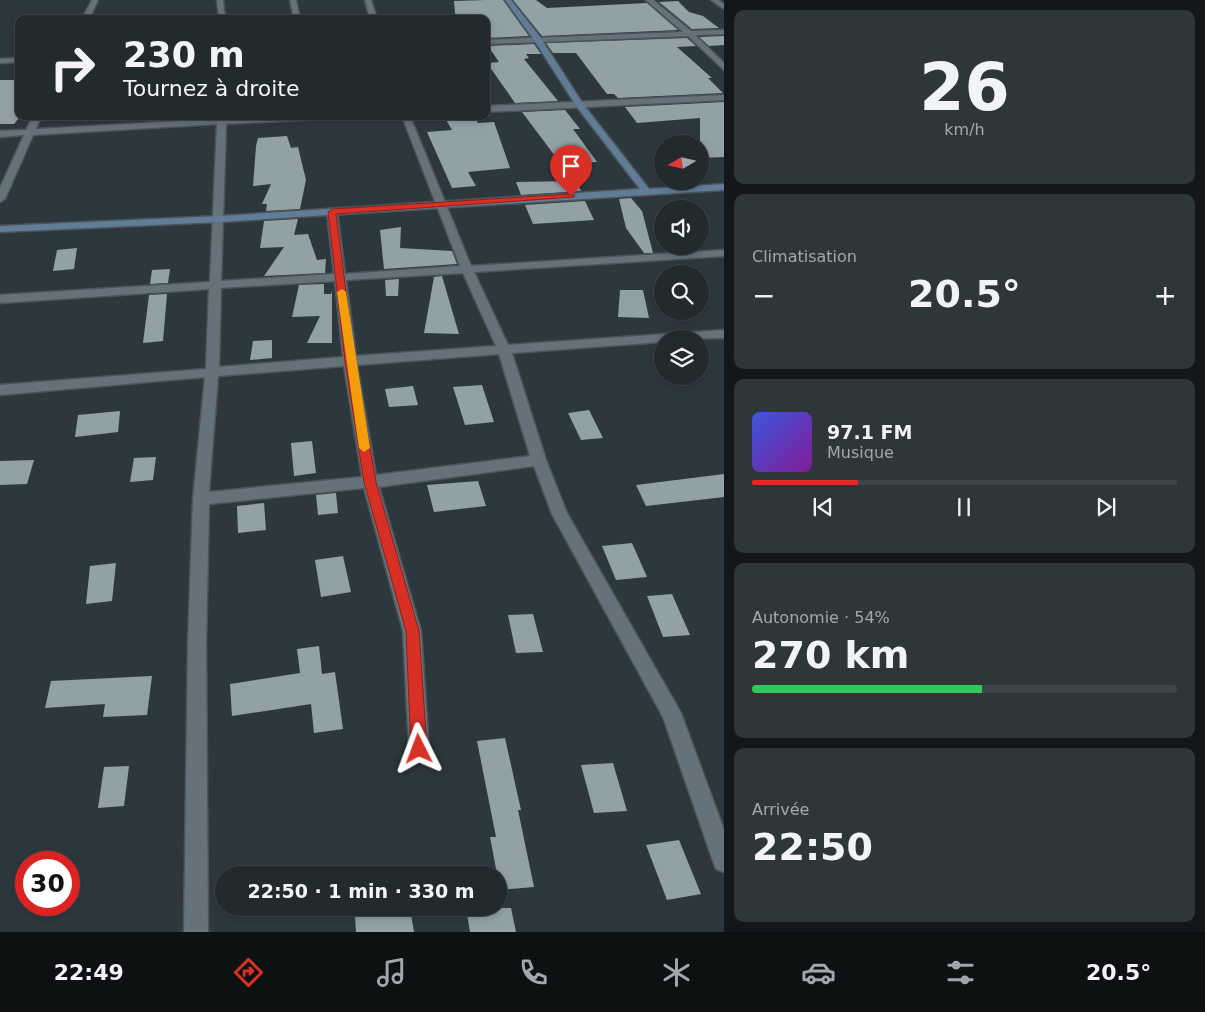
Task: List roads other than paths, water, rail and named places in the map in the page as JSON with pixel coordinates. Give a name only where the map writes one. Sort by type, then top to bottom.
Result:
[{"type":"street","points":[[87,15],[95,0]]},
{"type":"street","points":[[220,0],[222,15]]},
{"type":"street","points":[[293,0],[296,15]]},
{"type":"street","points":[[368,0],[373,15]]},
{"type":"street","points":[[508,0],[537,39],[580,105],[646,191]]},
{"type":"street","points":[[649,0],[690,34],[724,68]]},
{"type":"street","points":[[714,0],[724,7]]},
{"type":"street","points":[[490,42],[724,32]]},
{"type":"street","points":[[0,61],[15,60]]},
{"type":"street","points":[[490,109],[724,97]]},
{"type":"street","points":[[0,200],[35,120]]},
{"type":"street","points":[[0,134],[207,120]]},
{"type":"street","points":[[196,932],[197,644],[201,499],[212,373],[220,220],[222,120]]},
{"type":"street","points":[[408,120],[467,269],[504,350],[539,460],[560,514],[671,713],[724,861]]},
{"type":"street","points":[[0,229],[220,220],[441,204],[724,187]]},
{"type":"street","points":[[332,212],[350,361],[370,482],[412,631],[419,749]]},
{"type":"street","points":[[0,299],[724,253]]},
{"type":"street","points":[[0,390],[350,361],[724,334]]},
{"type":"street","points":[[201,499],[370,482],[539,460]]}]
